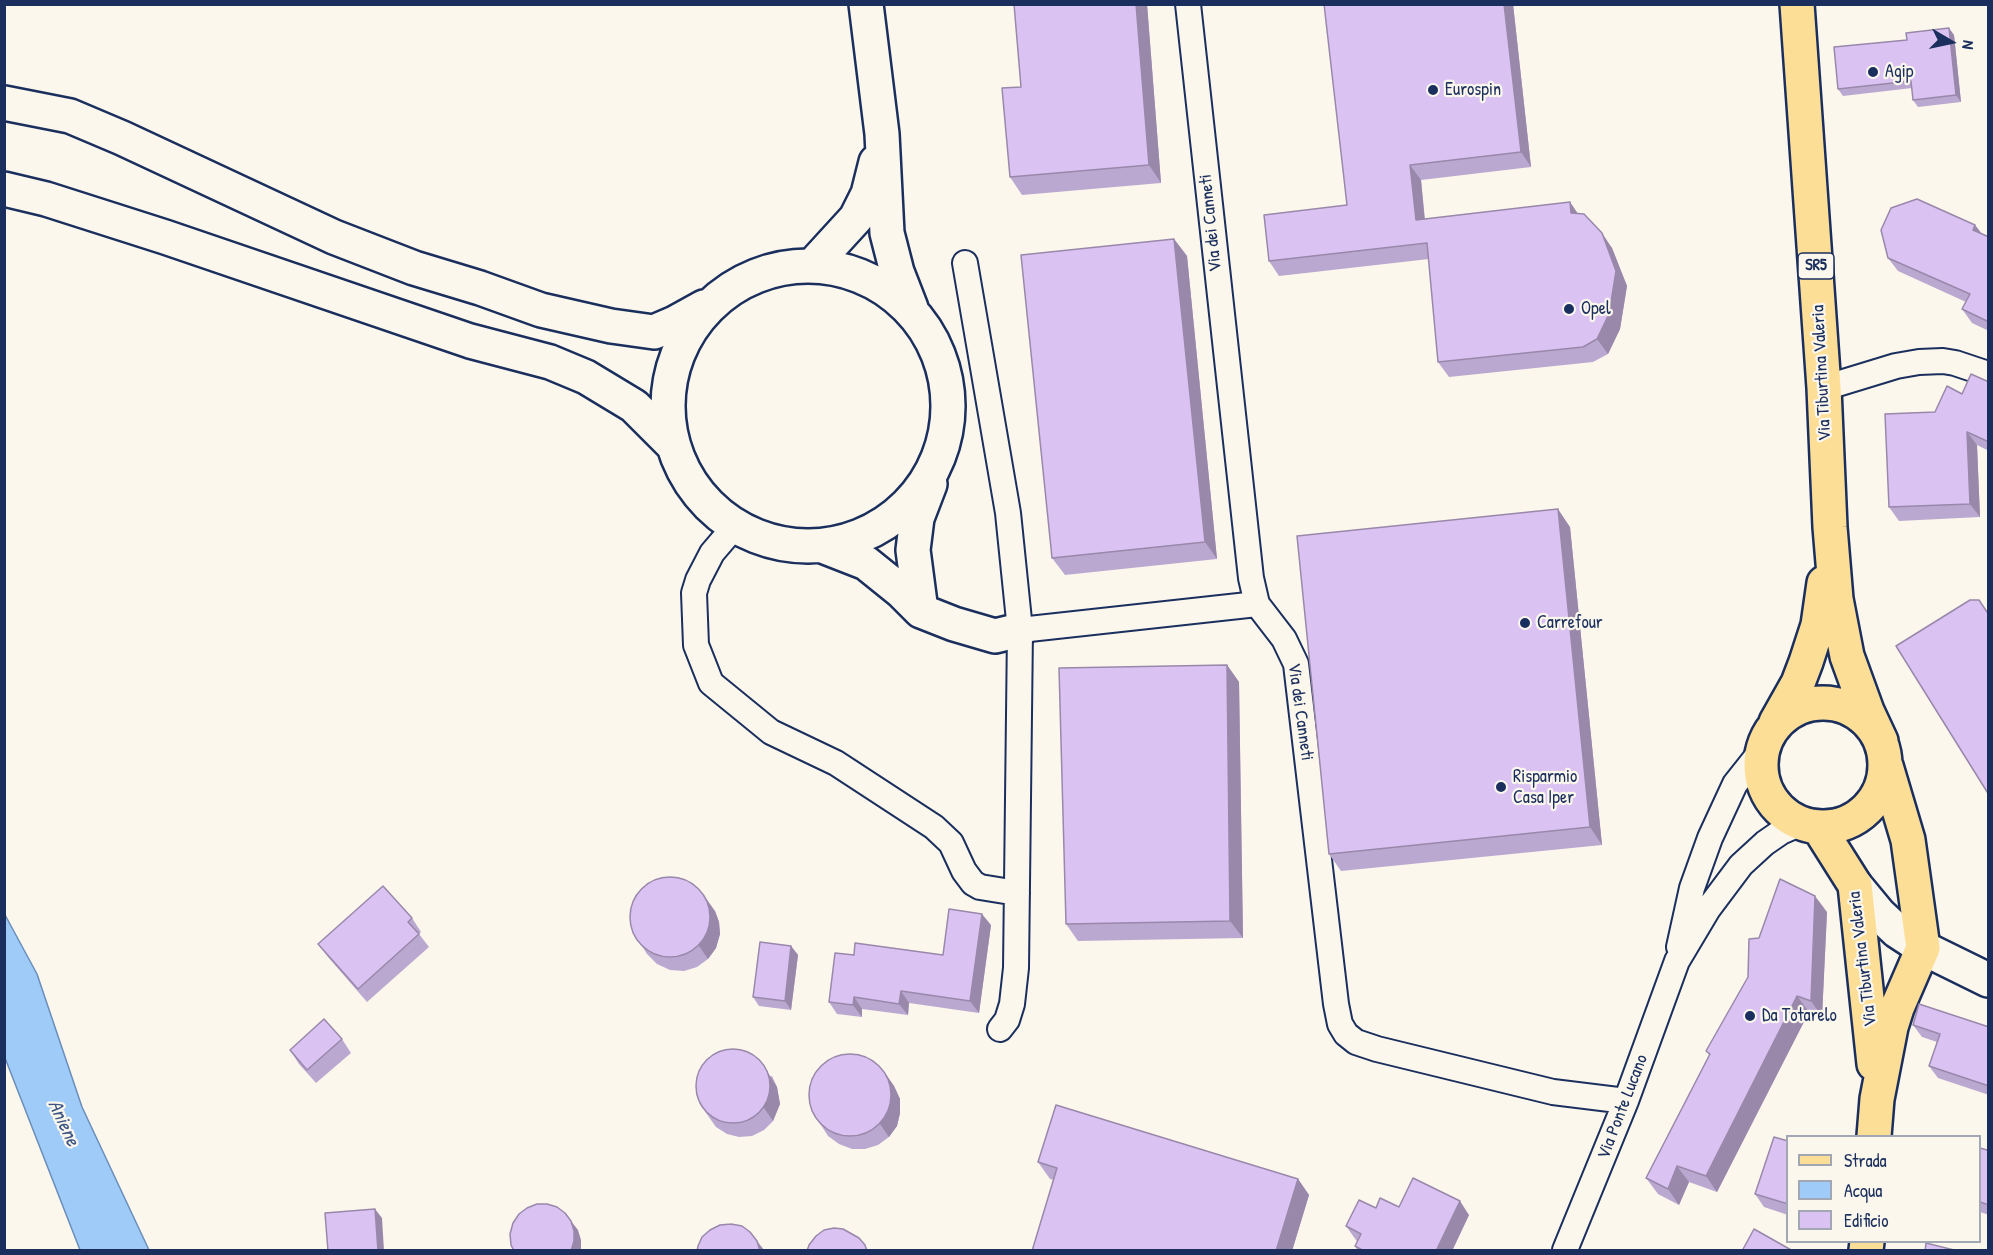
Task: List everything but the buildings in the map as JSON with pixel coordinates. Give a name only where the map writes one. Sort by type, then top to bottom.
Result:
[{"type":"main road","points":[[866,4],[882,134],[887,232],[897,272],[912,310],[935,344],[947,383],[948,424],[937,464],[916,518],[913,550],[921,611]]},
{"type":"main road","name":"Via Tiburtina Valeria","points":[[1797,4],[1824,388],[1830,527],[1836,599],[1845,648],[1883,753],[1908,840],[1923,948],[1897,1008],[1887,1046],[1877,1099],[1874,1135]]},
{"type":"main road","points":[[4,103],[70,116],[334,237],[414,268],[541,310],[612,326],[654,332],[675,323],[716,300],[737,284],[761,273],[787,266],[813,265],[835,267],[877,282],[895,294],[912,310]]},
{"type":"main road","points":[[813,265],[856,218],[868,194],[882,134]]},
{"type":"main road","points":[[4,189],[46,199],[165,237],[470,341],[550,362],[586,377],[634,405],[673,445]]},
{"type":"main road","points":[[716,300],[683,342],[668,392],[668,419],[673,445],[682,469],[697,492],[714,511],[735,526],[759,538],[783,545],[825,547],[866,563],[902,592],[921,611],[954,624],[995,636],[1020,630]]},
{"type":"main road","points":[[825,547],[860,537],[884,525],[915,498],[937,464]]},
{"type":"main road","name":"Via Tiburtina Valeria","points":[[1830,527],[1818,625],[1798,683],[1768,738],[1760,768],[1763,785],[1772,802],[1784,815],[1809,826],[1855,885],[1877,1099]]},
{"type":"main road","name":"Via Tiburtina Valeria","points":[[1768,738],[1790,712],[1810,704],[1832,703],[1852,710],[1869,723],[1883,753]]},
{"type":"main road","points":[[1809,826],[1840,826],[1858,818],[1873,804],[1883,786],[1883,753]]},
{"type":"main road","points":[[1855,885],[1888,923],[1923,948],[1989,980]]},
{"type":"street","name":"Via dei Canneti","points":[[1188,4],[1253,591],[1257,604],[1284,639],[1296,664],[1340,1024],[1346,1034],[1356,1042],[1377,1049],[1553,1092],[1626,1101]]},
{"type":"street","points":[[965,263],[1008,513],[1020,630],[1014,991],[1007,1020],[999,1029]]},
{"type":"street","points":[[1824,388],[1896,366],[1925,362],[1955,363],[1989,374]]},
{"type":"street","points":[[735,526],[712,553],[698,580],[693,605],[696,645],[711,683],[771,732],[836,763],[934,827],[951,843],[973,883],[980,887],[1017,893]]},
{"type":"street","points":[[1020,630],[1257,604]]},
{"type":"street","name":"Via Ponte Lucano","points":[[1677,962],[1687,905],[1697,870],[1710,838],[1736,784],[1768,738]]},
{"type":"street","name":"Via Ponte Lucano","points":[[1565,1251],[1626,1101],[1677,962],[1708,909],[1741,865],[1781,832],[1809,826]]},
{"type":"water","name":"Aniene","points":[[4,913],[37,974],[82,1107],[149,1250],[80,1250],[5,1058]]},
{"type":"place","name":"Agip","points":[[1873,72]]},
{"type":"place","name":"Eurospin","points":[[1433,90]]},
{"type":"place","name":"Opel","points":[[1569,309]]},
{"type":"place","name":"Carrefour","points":[[1525,623]]},
{"type":"place","name":"Risparmio Casa Iper","points":[[1501,787]]},
{"type":"place","name":"Da Totarelo","points":[[1750,1016]]}]
